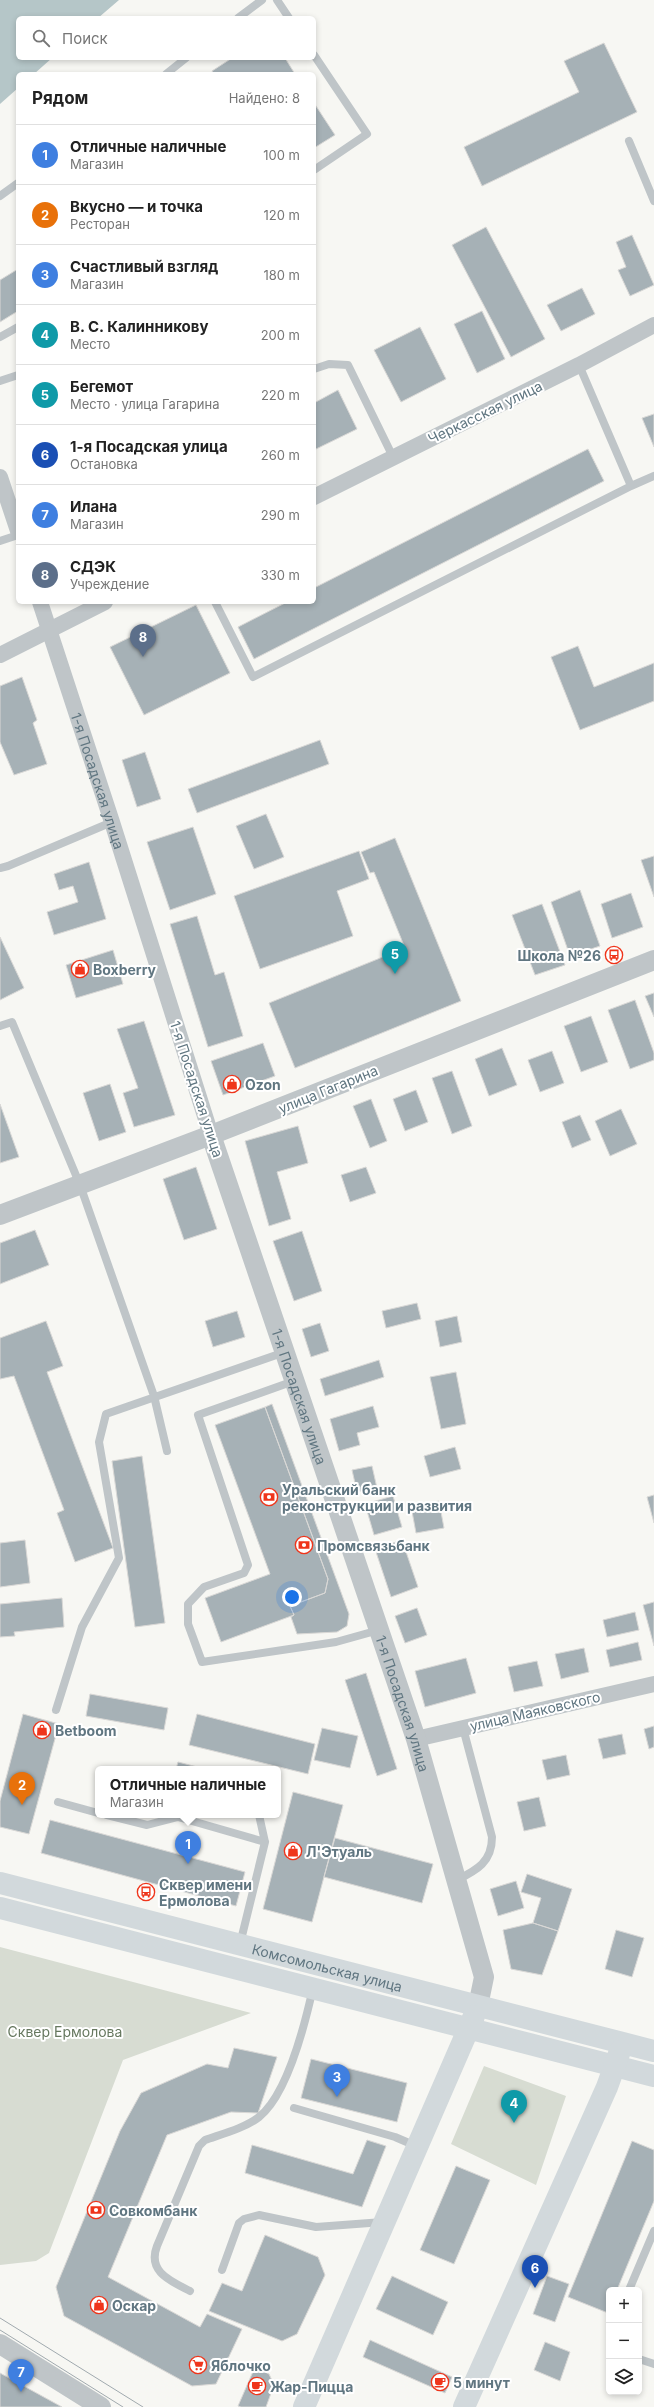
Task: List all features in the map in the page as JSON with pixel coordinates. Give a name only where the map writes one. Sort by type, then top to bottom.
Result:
[{"type":"main road","name":"Комсомольская улица","points":[[0,1883],[654,2051]]},
{"type":"main road","name":"Комсомольская улица","points":[[0,1908],[654,2076]]},
{"type":"main road","name":"1-я Посадская улица","points":[[304,2407],[478,2006]]},
{"type":"main road","points":[[464,2407],[607,2087],[623,2043]]},
{"type":"street","name":"Черкасская улица","points":[[316,496],[579,365],[654,325]]},
{"type":"street","points":[[0,477],[16,525]]},
{"type":"street","name":"1-я Посадская улица","points":[[41,604],[112,822],[211,1135],[416,1739],[484,1977],[478,2006]]},
{"type":"street","points":[[0,655],[101,604]]},
{"type":"street","name":"улица Гагарина","points":[[0,1216],[211,1135],[654,960]]},
{"type":"street","name":"улица Маяковского","points":[[416,1739],[654,1684]]},
{"type":"street","points":[[0,2344],[101,2407]]},
{"type":"lane","points":[[241,16],[262,0]]},
{"type":"lane","points":[[277,0],[288,16]]},
{"type":"lane","points":[[316,58],[366,134],[316,169]]},
{"type":"lane","points":[[168,72],[184,60]]},
{"type":"lane","points":[[629,141],[654,201]]},
{"type":"lane","points":[[0,196],[16,184]]},
{"type":"lane","points":[[0,337],[16,327]]},
{"type":"lane","points":[[316,368],[329,364],[348,364],[393,457]]},
{"type":"lane","points":[[579,365],[631,486]]},
{"type":"lane","points":[[0,381],[16,376]]},
{"type":"lane","points":[[216,604],[253,677],[631,486],[654,476]]},
{"type":"lane","points":[[0,541],[16,536]]},
{"type":"lane","points":[[0,868],[112,822]]},
{"type":"lane","points":[[0,1026],[12,1022],[80,1185],[154,1396],[167,1451]]},
{"type":"lane","points":[[56,1710],[82,1628],[119,1558],[99,1442],[106,1414],[154,1396],[285,1352]]},
{"type":"lane","points":[[294,1380],[198,1415],[248,1565],[244,1573],[204,1587],[188,1604],[188,1624],[202,1662],[336,1642],[379,1630]]},
{"type":"lane","points":[[457,1880],[474,1872],[484,1862],[492,1850],[492,1837],[463,1728]]},
{"type":"lane","points":[[58,1802],[95,1812]]},
{"type":"lane","points":[[119,1818],[147,1825],[174,1818]]},
{"type":"lane","points":[[181,1818],[265,1842]]},
{"type":"lane","points":[[240,1945],[265,1842],[260,1818]]},
{"type":"lane","points":[[190,2292],[159,2272],[154,2259],[157,2246],[199,2146],[205,2140],[258,2118],[274,2101],[292,2062],[314,1988]]},
{"type":"lane","points":[[294,2108],[395,2137],[417,2146]]},
{"type":"lane","points":[[222,2270],[239,2223],[251,2216],[259,2215],[316,2227],[384,2222]]},
{"type":"lane","points":[[630,2287],[654,2231]]},
{"type":"lane","points":[[642,2360],[654,2364]]},
{"type":"green space","name":"Сквер Ермолова","points":[[0,1947],[251,2013],[123,2060],[49,2253],[36,2261],[0,2265]]},
{"type":"green space","points":[[484,2066],[566,2096],[536,2185],[451,2144]]},
{"type":"shaded area","points":[[0,0],[119,0],[100,16],[16,16],[16,60],[50,60],[36,72],[16,72],[16,90],[0,104]]},
{"type":"building","points":[[604,43],[637,112],[482,186],[464,147],[579,92],[564,61]]},
{"type":"building","points":[[229,60],[286,60],[294,72],[213,72],[212,71]]},
{"type":"building","points":[[316,106],[335,135],[316,147]]},
{"type":"building","points":[[486,227],[545,339],[511,357],[452,245]]},
{"type":"building","points":[[632,235],[654,285],[630,296],[618,270],[626,267],[616,242]]},
{"type":"building","points":[[16,270],[16,312],[0,322],[0,280]]},
{"type":"building","points":[[582,288],[595,314],[561,331],[547,305]]},
{"type":"building","points":[[482,311],[505,359],[477,373],[454,324]]},
{"type":"building","points":[[420,327],[446,379],[401,402],[374,350]]},
{"type":"building","points":[[338,390],[357,429],[316,449],[316,402]]},
{"type":"building","points":[[654,414],[654,447],[642,418]]},
{"type":"building","points":[[588,449],[604,481],[254,659],[238,627],[283,604],[316,604],[316,587]]},
{"type":"building","points":[[196,605],[230,673],[144,715],[110,647]]},
{"type":"building","points":[[578,646],[594,687],[654,663],[654,701],[580,730],[551,657]]},
{"type":"building","points":[[22,677],[37,720],[33,723],[47,764],[14,775],[0,742],[0,686]]},
{"type":"building","points":[[320,740],[329,764],[197,813],[188,789]]},
{"type":"building","points":[[145,752],[161,799],[137,807],[122,760]]},
{"type":"building","points":[[266,814],[284,857],[254,869],[236,826]]},
{"type":"building","points":[[193,827],[216,894],[170,910],[147,842]]},
{"type":"building","points":[[395,838],[461,1001],[295,1068],[269,1003],[405,948],[374,872],[370,873],[361,852]]},
{"type":"building","points":[[359,851],[369,879],[337,891],[353,936],[260,969],[234,896]]},
{"type":"building","points":[[654,856],[654,897],[641,860]]},
{"type":"building","points":[[89,862],[106,919],[54,935],[47,912],[78,902],[73,886],[59,890],[54,874]]},
{"type":"building","points":[[580,890],[600,946],[570,956],[551,902]]},
{"type":"building","points":[[631,893],[643,927],[612,938],[601,904]]},
{"type":"building","points":[[542,904],[565,965],[535,975],[512,915]]},
{"type":"building","points":[[197,916],[215,975],[224,972],[243,1036],[208,1047],[170,924]]},
{"type":"building","points":[[0,937],[24,988],[0,1000]]},
{"type":"building","points":[[113,950],[123,984],[76,998],[66,965]]},
{"type":"building","points":[[654,993],[654,1017],[645,996]]},
{"type":"building","points":[[635,1000],[654,1053],[654,1060],[630,1069],[608,1010]]},
{"type":"building","points":[[591,1016],[608,1062],[581,1072],[564,1026]]},
{"type":"building","points":[[144,1021],[175,1115],[134,1127],[123,1093],[138,1088],[117,1029]]},
{"type":"building","points":[[263,1043],[275,1076],[223,1095],[211,1061]]},
{"type":"building","points":[[502,1048],[517,1085],[489,1096],[475,1059]]},
{"type":"building","points":[[552,1051],[564,1083],[540,1092],[528,1060]]},
{"type":"building","points":[[452,1071],[472,1126],[452,1134],[432,1078]]},
{"type":"building","points":[[110,1084],[126,1132],[99,1141],[83,1093]]},
{"type":"building","points":[[416,1090],[428,1122],[405,1131],[393,1099]]},
{"type":"building","points":[[371,1099],[387,1141],[370,1148],[353,1106]]},
{"type":"building","points":[[0,1104],[19,1157],[0,1163]]},
{"type":"building","points":[[621,1109],[637,1144],[610,1156],[595,1121]]},
{"type":"building","points":[[580,1115],[591,1140],[572,1148],[562,1122]]},
{"type":"building","points":[[298,1126],[308,1163],[277,1172],[291,1219],[269,1226],[245,1141]]},
{"type":"building","points":[[196,1167],[217,1229],[184,1240],[163,1179]]},
{"type":"building","points":[[366,1167],[376,1193],[350,1202],[341,1175]]},
{"type":"building","points":[[35,1230],[49,1265],[0,1284],[0,1243]]},
{"type":"building","points":[[302,1231],[322,1291],[294,1301],[273,1241]]},
{"type":"building","points":[[417,1303],[421,1319],[386,1328],[382,1311]]},
{"type":"building","points":[[237,1311],[245,1337],[213,1347],[205,1321]]},
{"type":"building","points":[[457,1316],[462,1342],[440,1347],[435,1321]]},
{"type":"building","points":[[46,1321],[63,1366],[47,1372],[113,1548],[75,1562],[57,1513],[64,1510],[14,1376],[0,1379],[0,1338]]},
{"type":"building","points":[[320,1323],[329,1351],[311,1357],[302,1329]]},
{"type":"building","points":[[379,1360],[384,1377],[325,1396],[320,1379]]},
{"type":"building","points":[[456,1372],[466,1424],[441,1429],[430,1377]]},
{"type":"building","points":[[272,1404],[349,1614],[347,1626],[337,1632],[297,1634],[291,1617],[294,1615],[290,1606],[325,1593],[328,1579],[265,1407]]},
{"type":"building","points":[[373,1406],[379,1427],[357,1433],[360,1445],[339,1451],[330,1419]]},
{"type":"building","points":[[265,1407],[328,1579],[325,1593],[290,1606],[294,1615],[221,1642],[205,1598],[270,1574],[215,1425]]},
{"type":"building","points":[[455,1447],[461,1469],[430,1477],[424,1456]]},
{"type":"building","points":[[142,1456],[165,1623],[135,1627],[112,1461]]},
{"type":"building","points":[[372,1466],[377,1488],[357,1492],[352,1470]]},
{"type":"building","points":[[654,1495],[654,1523],[647,1497]]},
{"type":"building","points":[[393,1496],[402,1527],[374,1535],[365,1504]]},
{"type":"building","points":[[439,1501],[444,1528],[416,1533],[411,1506]]},
{"type":"building","points":[[25,1540],[30,1583],[0,1587],[0,1543]]},
{"type":"building","points":[[402,1540],[418,1587],[391,1597],[375,1549]]},
{"type":"building","points":[[62,1598],[64,1627],[14,1632],[15,1636],[0,1637],[0,1604]]},
{"type":"building","points":[[654,1602],[654,1646],[643,1605]]},
{"type":"building","points":[[417,1608],[427,1635],[405,1643],[395,1616]]},
{"type":"building","points":[[635,1612],[639,1630],[607,1637],[603,1620]]},
{"type":"building","points":[[638,1642],[642,1660],[610,1667],[606,1650]]},
{"type":"building","points":[[584,1648],[589,1672],[561,1679],[555,1654]]},
{"type":"building","points":[[466,1658],[476,1693],[425,1707],[415,1671]]},
{"type":"building","points":[[537,1661],[543,1686],[514,1692],[508,1667]]},
{"type":"building","points":[[366,1673],[397,1769],[377,1776],[345,1680]]},
{"type":"building","points":[[90,1694],[168,1708],[164,1730],[86,1716]]},
{"type":"building","points":[[23,1714],[59,1724],[29,1834],[0,1827],[0,1801]]},
{"type":"building","points":[[197,1714],[315,1744],[308,1774],[281,1767],[281,1766],[275,1766],[189,1745]]},
{"type":"building","points":[[654,1726],[654,1747],[649,1749],[644,1729]]},
{"type":"building","points":[[322,1728],[358,1736],[350,1768],[314,1760]]},
{"type":"building","points":[[622,1734],[626,1754],[603,1759],[598,1739]]},
{"type":"building","points":[[566,1755],[570,1775],[547,1780],[542,1760]]},
{"type":"building","points":[[178,1762],[193,1766],[177,1766]]},
{"type":"building","points":[[293,1792],[343,1805],[312,1922],[263,1909]]},
{"type":"building","points":[[539,1797],[546,1826],[524,1831],[517,1802]]},
{"type":"building","points":[[50,1820],[245,1872],[236,1906],[41,1853]]},
{"type":"building","points":[[335,1838],[433,1864],[422,1903],[324,1877]]},
{"type":"building","points":[[527,1874],[572,1889],[558,1931],[533,1923],[541,1898],[521,1892]]},
{"type":"building","points":[[516,1881],[524,1908],[498,1916],[490,1889]]},
{"type":"building","points":[[533,1923],[558,1931],[542,1975],[511,1969],[503,1930]]},
{"type":"building","points":[[616,1930],[644,1938],[632,1977],[605,1969]]},
{"type":"building","points":[[234,2048],[277,2057],[258,2113],[231,2112],[167,2135],[108,2277],[200,2327],[207,2314],[242,2329],[216,2384],[192,2386],[64,2316],[56,2287],[120,2131],[141,2093],[207,2064],[228,2068]]},
{"type":"building","points":[[311,2059],[407,2083],[397,2122],[301,2098]]},
{"type":"building","points":[[367,2140],[386,2146],[362,2207],[245,2173],[252,2145],[353,2174]]},
{"type":"building","points":[[632,2141],[654,2150],[654,2201],[618,2287],[606,2287],[606,2312],[568,2297]]},
{"type":"building","points":[[456,2166],[490,2180],[454,2264],[420,2250]]},
{"type":"building","points":[[265,2235],[318,2257],[325,2275],[297,2334],[282,2341],[209,2311],[222,2283],[242,2291]]},
{"type":"building","points":[[392,2276],[448,2302],[433,2335],[376,2309]]},
{"type":"building","points":[[547,2276],[569,2284],[555,2322],[533,2314]]},
{"type":"building","points":[[370,2340],[452,2377],[445,2393],[363,2357]]},
{"type":"building","points":[[545,2342],[570,2352],[560,2381],[534,2370]]},
{"type":"building","points":[[255,2367],[269,2374],[274,2385],[266,2407],[238,2406]]},
{"type":"building","points":[[0,2373],[62,2407],[0,2407]]},
{"type":"tram line","points":[[0,2318],[143,2407]]},
{"type":"tram line","points":[[0,2330],[123,2407]]},
{"type":"place","name":"СДЭК","points":[[143,657]]},
{"type":"place","name":"Школа №26","points":[[614,955]]},
{"type":"place","name":"Boxberry","points":[[80,969]]},
{"type":"place","name":"Бегемот","points":[[395,974]]},
{"type":"place","name":"Ozon","points":[[232,1084]]},
{"type":"place","name":"Уральский банк реконструкции и развития","points":[[269,1497]]},
{"type":"place","name":"Промсвязьбанк","points":[[304,1545]]},
{"type":"place","name":"Betboom","points":[[42,1730]]},
{"type":"place","name":"Вкусно — и точка","points":[[22,1805]]},
{"type":"place","name":"Л'Этуаль","points":[[293,1851]]},
{"type":"place","name":"Отличные наличные","points":[[188,1864]]},
{"type":"place","name":"Сквер имени Ермолова","points":[[146,1892]]},
{"type":"place","name":"Счастливый взгляд","points":[[337,2097]]},
{"type":"place","name":"В. С. Калинникову","points":[[514,2123]]},
{"type":"place","name":"Совкомбанк","points":[[96,2210]]},
{"type":"place","name":"1-я Посадская улица","points":[[535,2288]]},
{"type":"place","name":"Оскар","points":[[99,2305]]},
{"type":"place","name":"Яблочко","points":[[198,2365]]},
{"type":"place","name":"5 минут","points":[[440,2382]]},
{"type":"place","name":"Жар-Пицца","points":[[257,2386]]},
{"type":"place","name":"Илана","points":[[21,2392]]}]
